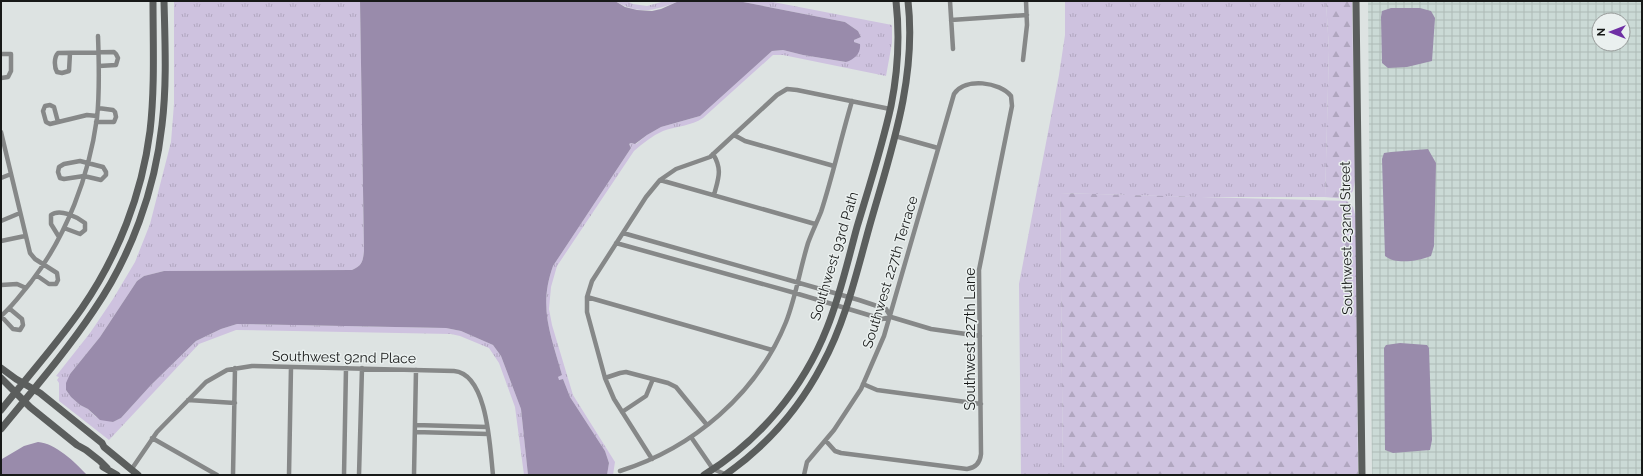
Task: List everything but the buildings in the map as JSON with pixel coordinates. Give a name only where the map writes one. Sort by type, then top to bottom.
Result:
[{"type":"street","points":[[1,410],[69,325],[94,289],[115,250],[128,218],[143,168],[150,131],[153,81],[153,1]]},
{"type":"street","points":[[1,429],[81,330],[100,302],[122,263],[143,212],[155,168],[162,125],[165,84],[164,1]]},
{"type":"street","name":"Southwest 93rd Path","points":[[704,475],[712,472],[753,437],[790,396],[818,348],[835,305],[890,109],[896,79],[898,52],[896,1]]},
{"type":"street","name":"Southwest 93rd Path","points":[[726,475],[762,444],[785,420],[802,398],[827,356],[847,308],[904,102],[910,36],[908,1]]},
{"type":"street","points":[[950,1],[953,49]]},
{"type":"street","points":[[1023,60],[1027,30],[1026,1]]},
{"type":"street","name":"Southwest 232nd Street","points":[[1356,1],[1362,475]]},
{"type":"street","points":[[951,20],[1027,15]]},
{"type":"street","points":[[10,309],[22,319],[23,325],[20,330],[13,329],[1,316],[10,309],[44,264],[64,228],[84,176],[88,163],[98,108],[98,36]]},
{"type":"street","points":[[70,53],[69,71],[62,73],[57,72],[55,69],[56,54],[70,53],[114,52],[116,54],[118,58],[116,65],[99,66]]},
{"type":"street","points":[[1,54],[11,54],[11,71],[8,77],[1,78]]},
{"type":"street","name":"Southwest 227th Terrace","points":[[804,475],[808,462],[826,441],[863,384],[881,344],[891,317],[953,95],[962,85],[972,83],[988,84],[1004,90],[1011,96]]},
{"type":"street","points":[[652,459],[622,412],[605,378],[588,318],[587,298],[592,281],[646,197],[660,180],[676,169],[704,160],[713,154],[776,95],[785,89],[797,90],[890,109]]},
{"type":"street","name":"Southwest 227th Lane","points":[[826,441],[833,449],[841,453],[967,469],[973,468],[977,464],[980,454],[980,266],[1012,106],[1011,96]]},
{"type":"street","points":[[620,471],[652,459],[691,437],[707,425],[741,393],[759,372],[772,350],[786,320],[808,243],[820,212],[834,166],[852,101]]},
{"type":"street","points":[[96,122],[114,122],[116,117],[113,110],[98,108]]},
{"type":"street","points":[[58,122],[87,115],[97,116]]},
{"type":"street","points":[[1,132],[25,236],[32,256],[57,273],[58,280],[56,284],[49,284],[36,275]]},
{"type":"street","points":[[734,135],[745,141],[834,166]]},
{"type":"street","points":[[895,136],[938,148]]},
{"type":"street","points":[[713,154],[719,163],[720,170],[714,196]]},
{"type":"street","points":[[80,162],[103,167],[106,172],[106,175],[101,180],[84,176],[62,179],[59,175],[58,169],[64,164],[80,162]]},
{"type":"street","points":[[1,178],[11,174]]},
{"type":"street","points":[[660,180],[815,224]]},
{"type":"street","points":[[59,237],[53,229],[51,215],[54,212],[58,212],[85,223],[85,230],[80,234],[64,228]]},
{"type":"street","points":[[1,221],[20,213]]},
{"type":"street","points":[[623,233],[798,282],[886,309],[891,317]]},
{"type":"street","points":[[1,241],[25,236]]},
{"type":"street","points":[[616,243],[882,319],[891,317],[931,329],[980,336]]},
{"type":"street","points":[[1,285],[17,284],[26,288]]},
{"type":"street","points":[[587,298],[772,350]]},
{"type":"street","name":"Southwest 92nd Place","points":[[131,470],[152,438],[206,382],[223,372],[248,366],[456,371],[464,374],[470,379],[476,388],[483,408],[487,427]]},
{"type":"street","points":[[289,475],[292,367]]},
{"type":"street","points":[[1,368],[34,389],[102,443],[106,444],[118,454],[121,460],[131,470],[138,475]]},
{"type":"street","points":[[233,475],[235,368]]},
{"type":"street","points":[[344,475],[346,368]]},
{"type":"street","points":[[359,475],[362,368]]},
{"type":"street","points":[[414,475],[416,370]]},
{"type":"street","points":[[605,378],[618,373],[626,372],[670,384],[679,389],[707,425]]},
{"type":"street","points":[[1,378],[24,401],[77,445],[87,456],[101,467],[107,468],[116,475]]},
{"type":"street","points":[[622,412],[646,396],[653,379]]},
{"type":"street","points":[[863,384],[880,391],[980,404]]},
{"type":"street","points":[[188,400],[235,403]]},
{"type":"street","points":[[415,425],[487,427],[493,475]]},
{"type":"street","points":[[415,432],[488,434]]},
{"type":"street","points":[[691,437],[712,472],[726,475]]},
{"type":"street","points":[[152,438],[217,475]]},
{"type":"shaded area","points":[[360,1],[615,1],[625,7],[637,10],[652,11],[661,9],[679,1],[738,1],[845,22],[858,31],[861,37],[854,40],[854,42],[860,44],[860,50],[855,57],[849,61],[846,62],[803,55],[783,50],[772,51],[700,116],[661,127],[635,144],[629,144],[631,148],[553,266],[549,281],[546,308],[550,334],[562,375],[558,377],[559,380],[563,379],[570,397],[605,451],[609,463],[607,475],[528,475],[521,409],[501,356],[493,345],[461,331],[446,328],[237,324],[221,329],[196,341],[151,385],[121,418],[113,422],[100,420],[88,409],[80,405],[66,390],[66,383],[70,374],[100,337],[137,281],[144,276],[164,271],[352,270],[360,265],[364,251]]},
{"type":"shaded area","points":[[1368,1],[1642,1],[1642,475],[1372,475]]},
{"type":"shaded area","points":[[1391,8],[1420,8],[1431,11],[1435,18],[1432,61],[1407,67],[1388,68],[1382,63],[1381,17],[1382,11]]},
{"type":"shaded area","points":[[1428,149],[1436,163],[1434,246],[1431,256],[1407,261],[1390,259],[1385,256],[1382,159],[1384,153]]},
{"type":"shaded area","points":[[1400,343],[1427,345],[1429,348],[1432,440],[1430,450],[1393,453],[1385,450],[1384,348],[1386,345]]},
{"type":"shaded area","points":[[38,442],[58,449],[77,464],[87,475],[1,475],[2,459],[24,446]]},
{"type":"green space","points":[[174,1],[360,1],[364,251],[362,260],[358,267],[352,270],[164,271],[144,276],[137,281],[100,337],[70,374],[66,390],[71,397],[80,405],[88,409],[96,417],[113,422],[121,418],[151,385],[196,341],[221,329],[237,324],[446,328],[461,331],[493,345],[501,356],[521,409],[528,475],[524,475],[515,407],[499,363],[489,348],[460,336],[451,334],[236,330],[199,344],[109,440],[59,401],[59,383],[57,380],[59,377],[56,376],[90,333],[113,299],[135,262],[150,224],[171,142],[174,104]]},
{"type":"green space","points":[[615,1],[627,1],[633,4],[647,6],[665,1],[679,1],[655,9],[639,10]]},
{"type":"green space","points":[[738,1],[768,1],[892,25],[892,43],[886,76],[783,55],[773,55],[703,118],[689,124],[663,131],[655,135],[634,151],[557,266],[551,287],[549,309],[552,325],[573,395],[615,462],[613,475],[607,475],[609,463],[605,451],[570,397],[563,379],[558,380],[558,377],[562,375],[550,334],[546,308],[549,281],[553,266],[631,148],[629,144],[636,144],[647,135],[661,127],[700,116],[772,51],[783,50],[846,62],[860,44],[854,42],[854,40],[861,37],[858,31],[845,22]]},
{"type":"green space","points":[[1065,1],[1326,1],[1329,50],[1325,197],[1195,197],[1060,193],[1063,475],[1021,475],[1019,284],[1059,75],[1065,35]]},
{"type":"green space","points":[[1326,1],[1352,1],[1355,180],[1353,191],[1346,199],[1325,197],[1329,50]]},
{"type":"green space","points":[[1060,193],[1347,201],[1353,207],[1356,218],[1358,475],[1063,475]]}]
